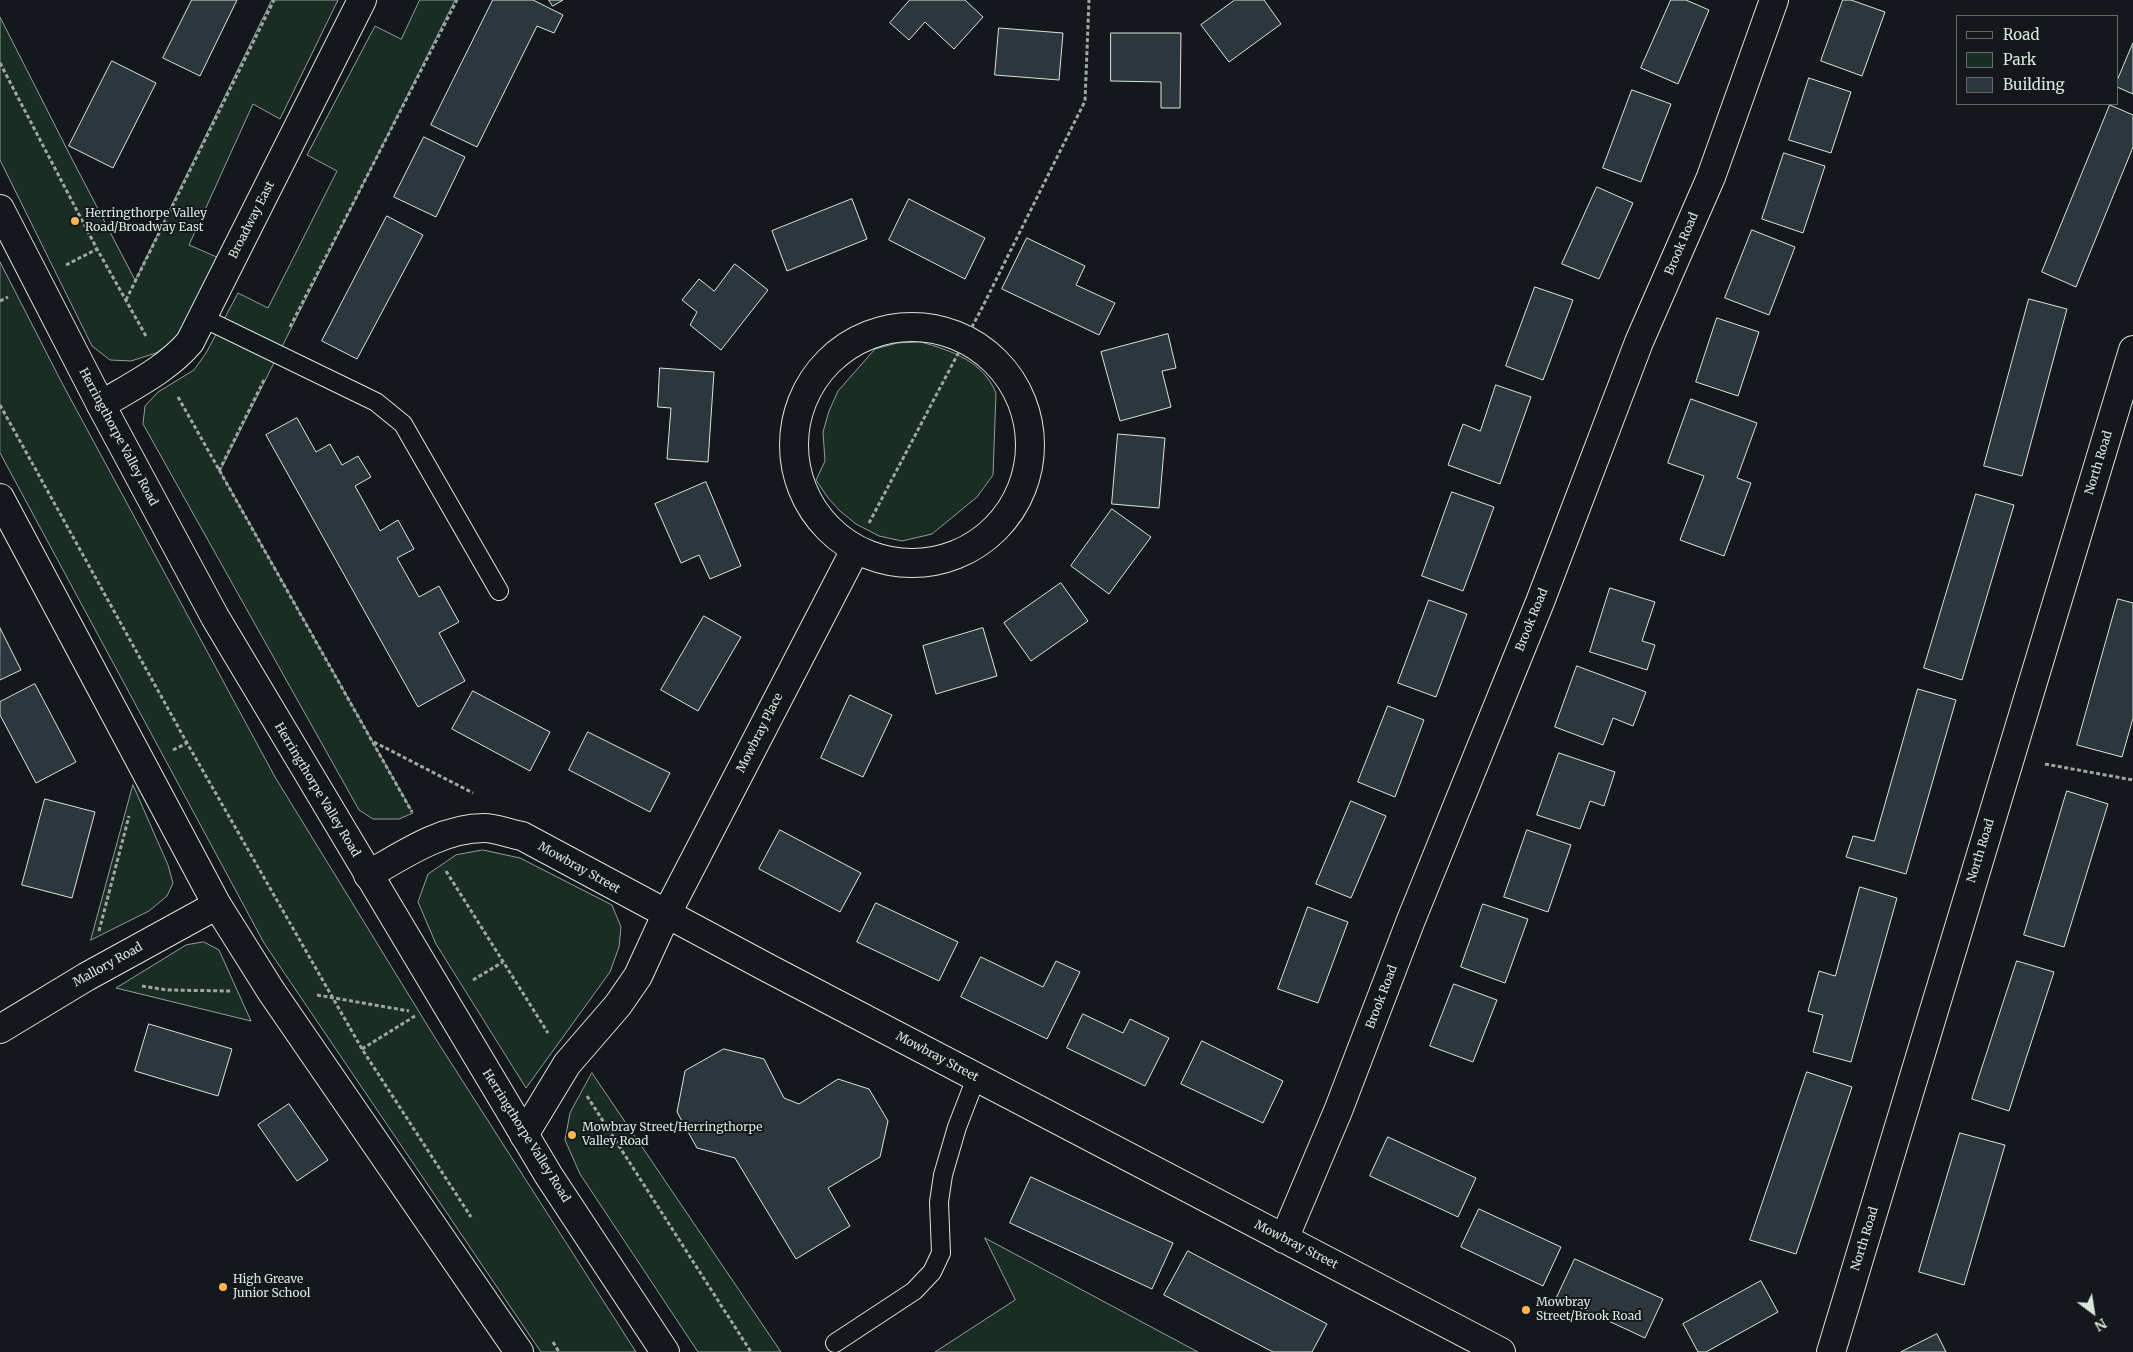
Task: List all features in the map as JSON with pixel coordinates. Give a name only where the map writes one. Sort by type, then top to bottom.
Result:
[{"type":"street","name":"Broadway East","points":[[101,404],[162,368],[178,356],[190,342],[362,0]]},
{"type":"street","name":"Brook Road","points":[[1284,1239],[1338,1111],[1412,920],[1540,602],[1639,342],[1711,176],[1774,0]]},
{"type":"street","name":"Herringthorpe Valley Road","points":[[0,209],[101,404],[215,617],[549,1176],[665,1352]]},
{"type":"street","points":[[900,327],[908,327],[933,328],[965,338],[991,356],[1011,380],[1025,408],[1030,438],[1029,462],[1028,470],[1017,499],[1000,525],[976,545],[947,558],[916,563],[885,560],[854,552],[829,529],[809,503],[796,472],[794,438],[800,406],[816,376],[839,352],[867,335],[900,327]]},
{"type":"street","name":"North Road","points":[[1831,1352],[2133,350]]},
{"type":"street","points":[[0,498],[217,905],[271,991],[519,1352]]},
{"type":"street","name":"Mowbray Place","points":[[524,1135],[567,1064],[618,1005],[638,976],[666,915],[854,552]]},
{"type":"street","name":"Mowbray Street","points":[[368,875],[428,842],[461,831],[486,828],[522,836],[666,915],[1501,1352]]},
{"type":"street","name":"Mallory Road","points":[[0,1029],[86,977],[217,905]]},
{"type":"lane","points":[[203,318],[376,402],[403,424],[498,591]]},
{"type":"lane","points":[[835,1343],[914,1291],[932,1272],[941,1253],[939,1202],[943,1175],[957,1127],[976,1078]]},
{"type":"path","points":[[126,300],[274,0]]},
{"type":"path","points":[[220,471],[277,353],[457,0]]},
{"type":"path","points":[[854,552],[983,306],[1085,101],[1089,0]]},
{"type":"path","points":[[0,63],[96,249],[156,353],[162,368],[428,842],[751,1352]]},
{"type":"path","points":[[0,405],[187,743],[362,1049],[475,1222]]},
{"type":"path","points":[[373,742],[475,794]]},
{"type":"path","points":[[86,977],[142,767],[187,743]]},
{"type":"path","points":[[2009,758],[2133,780]]},
{"type":"path","points":[[140,986],[167,990],[271,991],[332,996],[419,1013]]},
{"type":"path","points":[[549,1336],[559,1352]]},
{"type":"green space","points":[[272,0],[338,0],[280,119],[253,104],[189,245],[219,258],[182,335],[156,353],[131,361],[110,360],[92,346],[0,160],[0,17],[135,280]]},
{"type":"green space","points":[[420,0],[455,0],[220,471],[413,813],[399,819],[373,819],[359,810],[143,424],[145,406],[158,392],[194,370],[206,353],[238,293],[268,308],[337,171],[307,155],[375,26],[401,39]]},
{"type":"green space","points":[[0,262],[62,383],[275,777],[437,1041],[636,1352],[541,1352],[264,943],[0,453]]},
{"type":"green space","points":[[921,342],[944,349],[975,365],[990,382],[996,393],[993,475],[977,497],[932,534],[902,541],[879,536],[856,524],[828,498],[816,480],[825,461],[823,432],[829,411],[838,391],[875,349],[897,343]]},
{"type":"green space","points":[[133,785],[168,865],[173,883],[167,896],[149,911],[91,940]]},
{"type":"green space","points":[[483,850],[520,858],[612,905],[621,927],[619,947],[610,972],[526,1088],[436,944],[418,902],[428,874],[456,855]]},
{"type":"green space","points":[[204,942],[219,950],[251,1021],[116,988],[186,945]]},
{"type":"green space","points":[[592,1073],[781,1352],[698,1352],[580,1174],[565,1140],[570,1113]]},
{"type":"green space","points":[[985,1238],[1198,1352],[935,1352],[1015,1300]]},
{"type":"building","points":[[192,0],[237,0],[200,76],[163,58]]},
{"type":"building","points":[[493,0],[533,0],[563,15],[554,33],[537,26],[477,147],[431,125]]},
{"type":"building","points":[[549,0],[563,0],[553,6]]},
{"type":"building","points":[[910,0],[965,0],[983,17],[954,49],[925,22],[909,40],[890,23]]},
{"type":"building","points":[[1235,0],[1264,0],[1281,24],[1229,62],[1201,25]]},
{"type":"building","points":[[1671,0],[1686,0],[1709,10],[1678,84],[1641,68]]},
{"type":"building","points":[[1843,0],[1851,0],[1885,12],[1862,76],[1821,61]]},
{"type":"building","points":[[999,28],[1063,33],[1059,80],[995,75]]},
{"type":"building","points":[[1111,33],[1181,33],[1180,108],[1161,108],[1161,82],[1111,81]]},
{"type":"building","points":[[2133,43],[2133,94],[2118,87],[2118,79]]},
{"type":"building","points":[[112,61],[156,83],[113,168],[69,146]]},
{"type":"building","points":[[1809,78],[1851,92],[1831,153],[1789,140]]},
{"type":"building","points":[[1632,90],[1671,104],[1641,182],[1603,168]]},
{"type":"building","points":[[2110,105],[2133,115],[2133,147],[2076,287],[2042,272]]},
{"type":"building","points":[[424,137],[465,157],[436,217],[394,197]]},
{"type":"building","points":[[1784,153],[1825,166],[1803,233],[1762,219]]},
{"type":"building","points":[[1597,187],[1633,203],[1599,279],[1562,264]]},
{"type":"building","points":[[852,199],[867,239],[787,271],[772,231]]},
{"type":"building","points":[[909,199],[985,238],[965,279],[889,240]]},
{"type":"building","points":[[387,216],[423,235],[357,359],[322,341]]},
{"type":"building","points":[[1752,230],[1795,247],[1769,315],[1725,298]]},
{"type":"building","points":[[1027,238],[1085,266],[1076,285],[1115,303],[1099,335],[1002,289]]},
{"type":"building","points":[[735,264],[768,290],[721,350],[690,325],[697,312],[682,300],[699,279],[714,291]]},
{"type":"building","points":[[1535,287],[1573,300],[1543,380],[1506,366]]},
{"type":"building","points":[[2029,299],[2067,309],[2022,476],[1984,466]]},
{"type":"building","points":[[1717,318],[1759,332],[1738,396],[1696,382]]},
{"type":"building","points":[[1168,334],[1176,368],[1162,371],[1171,407],[1120,421],[1101,352]]},
{"type":"building","points":[[660,368],[714,372],[708,462],[667,459],[671,408],[658,407]]},
{"type":"building","points":[[1496,385],[1531,397],[1500,484],[1448,465],[1463,424],[1480,431]]},
{"type":"building","points":[[1691,399],[1757,423],[1737,478],[1751,483],[1724,556],[1680,540],[1704,476],[1668,463]]},
{"type":"building","points":[[297,418],[316,452],[330,444],[342,465],[358,456],[371,477],[355,486],[380,531],[398,520],[414,549],[397,558],[419,597],[439,586],[459,622],[439,633],[465,681],[418,707],[266,435]]},
{"type":"building","points":[[1118,434],[1165,438],[1159,508],[1112,504]]},
{"type":"building","points":[[706,482],[741,566],[710,579],[699,555],[681,563],[655,504]]},
{"type":"building","points":[[1452,492],[1494,507],[1463,591],[1422,576]]},
{"type":"building","points":[[1976,494],[2014,505],[1962,680],[1924,668]]},
{"type":"building","points":[[1112,509],[1151,537],[1109,594],[1071,566]]},
{"type":"building","points":[[1061,583],[1088,621],[1031,661],[1004,623]]},
{"type":"building","points":[[1610,588],[1655,602],[1642,641],[1655,645],[1647,670],[1590,652]]},
{"type":"building","points":[[2118,599],[2133,603],[2133,718],[2122,757],[2077,745]]},
{"type":"building","points":[[1429,600],[1467,614],[1436,697],[1398,683]]},
{"type":"building","points":[[704,616],[741,637],[698,711],[661,690]]},
{"type":"building","points":[[0,628],[21,670],[0,680]]},
{"type":"building","points":[[983,628],[997,676],[936,694],[923,646]]},
{"type":"building","points":[[1577,666],[1646,692],[1633,726],[1613,718],[1603,745],[1555,727]]},
{"type":"building","points":[[35,684],[76,762],[36,783],[0,715],[0,702]]},
{"type":"building","points":[[1918,689],[1956,700],[1906,874],[1846,857],[1853,836],[1874,841]]},
{"type":"building","points":[[473,691],[550,732],[530,771],[452,729]]},
{"type":"building","points":[[850,695],[892,715],[863,777],[821,758]]},
{"type":"building","points":[[1388,706],[1424,720],[1395,797],[1358,782]]},
{"type":"building","points":[[588,732],[670,773],[650,812],[569,770]]},
{"type":"building","points":[[1559,753],[1615,772],[1604,806],[1590,801],[1580,829],[1537,815]]},
{"type":"building","points":[[2067,791],[2108,804],[2064,947],[2024,935]]},
{"type":"building","points":[[45,799],[95,812],[72,898],[22,885]]},
{"type":"building","points":[[1351,801],[1386,816],[1351,898],[1316,884]]},
{"type":"building","points":[[780,830],[861,873],[840,912],[759,869]]},
{"type":"building","points":[[1527,830],[1571,845],[1548,912],[1504,897]]},
{"type":"building","points":[[1860,887],[1897,898],[1851,1062],[1813,1052],[1823,1015],[1808,1011],[1819,971],[1835,976]]},
{"type":"building","points":[[876,903],[958,942],[939,981],[857,942]]},
{"type":"building","points":[[1483,904],[1528,919],[1505,983],[1461,967]]},
{"type":"building","points":[[1308,907],[1348,922],[1318,1003],[1278,989]]},
{"type":"building","points":[[981,957],[1043,987],[1056,961],[1080,972],[1047,1039],[961,997]]},
{"type":"building","points":[[2017,961],[2054,972],[2009,1111],[1972,1099]]},
{"type":"building","points":[[1454,984],[1497,1000],[1473,1062],[1430,1046]]},
{"type":"building","points":[[1083,1014],[1123,1033],[1130,1019],[1169,1038],[1145,1086],[1067,1048]]},
{"type":"building","points":[[149,1024],[232,1049],[218,1096],[135,1071]]},
{"type":"building","points":[[1202,1041],[1283,1081],[1263,1123],[1181,1084]]},
{"type":"building","points":[[724,1049],[764,1059],[784,1098],[799,1104],[838,1079],[869,1089],[888,1121],[880,1157],[828,1188],[850,1226],[796,1259],[735,1158],[697,1148],[677,1112],[685,1071]]},
{"type":"building","points":[[1807,1072],[1852,1087],[1796,1254],[1750,1240]]},
{"type":"building","points":[[289,1104],[328,1160],[297,1181],[258,1125]]},
{"type":"building","points":[[1960,1133],[2005,1145],[1964,1285],[1919,1272]]},
{"type":"building","points":[[1388,1137],[1476,1178],[1458,1217],[1370,1176]]},
{"type":"building","points":[[1031,1177],[1173,1243],[1152,1289],[1010,1223]]},
{"type":"building","points":[[1479,1209],[1561,1247],[1543,1286],[1461,1247]]},
{"type":"building","points":[[1188,1251],[1327,1324],[1312,1352],[1273,1352],[1164,1295]]},
{"type":"building","points":[[1575,1259],[1663,1299],[1645,1338],[1557,1297]]},
{"type":"building","points":[[1761,1281],[1778,1312],[1706,1352],[1698,1352],[1683,1324]]},
{"type":"building","points":[[1937,1334],[1946,1352],[1901,1352]]},
{"type":"place","name":"Herringthorpe Valley Road/Broadway East","points":[[75,221]]},
{"type":"place","name":"Mowbray Street/Herringthorpe Valley Road","points":[[572,1135]]},
{"type":"place","name":"High Greave Junior School","points":[[223,1287]]},
{"type":"place","name":"Mowbray Street/Brook Road","points":[[1526,1310]]}]
